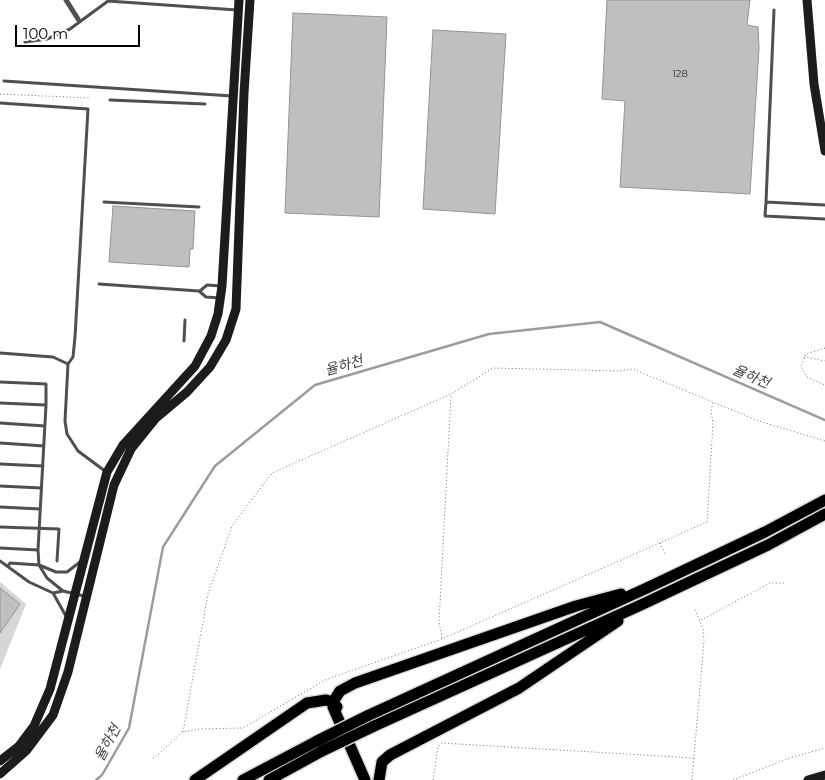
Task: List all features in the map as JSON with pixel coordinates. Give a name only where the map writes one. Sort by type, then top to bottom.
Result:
[{"type":"highway","points":[[243,780],[320,746],[801,514],[825,500]]},
{"type":"highway","points":[[369,721],[642,604],[808,525],[825,514]]},
{"type":"highway","points":[[332,702],[340,691],[355,683],[576,606],[649,587]]},
{"type":"highway","points":[[379,780],[382,762],[390,755],[519,688],[642,604]]},
{"type":"highway","points":[[195,780],[307,703],[317,700],[332,702],[341,713],[371,780]]},
{"type":"highway","points":[[332,702],[336,717],[365,780]]},
{"type":"highway","points":[[269,780],[320,746]]},
{"type":"main road","points":[[0,774],[26,751],[52,715],[68,672],[114,485],[131,449],[156,418],[187,392],[210,367],[226,340],[236,308],[244,93],[250,0]]},
{"type":"main road","points":[[807,0],[814,84],[825,151]]},
{"type":"main road","points":[[0,761],[19,746],[34,726],[50,689],[108,472],[123,445],[195,366],[211,336],[222,286],[238,5]]},
{"type":"main road","points":[[808,780],[825,775]]},
{"type":"street","points":[[66,0],[78,19]]},
{"type":"lane","points":[[25,42],[47,39],[70,29],[108,1],[238,5]]},
{"type":"lane","points":[[774,10],[765,216],[825,219]]},
{"type":"lane","points":[[4,81],[232,96]]},
{"type":"lane","points":[[110,100],[205,104]]},
{"type":"lane","points":[[0,103],[88,109],[75,337],[73,357],[68,364],[65,420],[67,434],[78,451],[108,472]]},
{"type":"lane","points":[[104,202],[199,207]]},
{"type":"lane","points":[[766,202],[825,205]]},
{"type":"lane","points":[[99,284],[199,291],[206,297],[220,298]]},
{"type":"lane","points":[[199,291],[207,285],[222,286]]},
{"type":"lane","points":[[184,341],[185,320]]},
{"type":"lane","points":[[0,354],[53,357],[68,364]]},
{"type":"lane","points":[[0,382],[46,384],[38,550],[39,565],[47,578],[63,591],[87,597]]},
{"type":"lane","points":[[0,403],[46,405]]},
{"type":"lane","points":[[0,423],[45,426]]},
{"type":"lane","points":[[0,443],[44,446]]},
{"type":"lane","points":[[0,464],[43,466]]},
{"type":"lane","points":[[0,486],[41,488]]},
{"type":"lane","points":[[0,507],[40,509]]},
{"type":"lane","points":[[0,527],[59,529],[57,560]]},
{"type":"lane","points":[[0,548],[38,550]]},
{"type":"lane","points":[[8,566],[10,563],[39,565],[56,572],[67,572],[84,559]]},
{"type":"lane","points":[[0,561],[29,582],[53,593],[69,620]]},
{"type":"lane","points":[[53,593],[63,591]]},
{"type":"path","points":[[0,94],[89,98]]},
{"type":"path","points":[[825,348],[806,354],[801,366],[807,377],[825,385]]},
{"type":"path","points":[[804,357],[825,361]]},
{"type":"path","points":[[183,732],[210,587],[232,526],[272,473],[451,394],[493,368],[633,370],[758,421],[825,441]]},
{"type":"path","points":[[442,639],[439,622],[451,394]]},
{"type":"path","points":[[153,759],[183,732],[199,729],[243,728],[325,680],[442,639],[706,522],[713,423],[711,411],[713,403]]},
{"type":"path","points":[[660,542],[665,554]]},
{"type":"path","points":[[700,620],[770,584],[786,582]]},
{"type":"path","points":[[692,780],[704,641],[700,620],[694,607]]},
{"type":"path","points":[[433,780],[438,747],[441,743],[694,758]]},
{"type":"path","points":[[733,780],[790,758],[825,748]]},
{"type":"shaded area","points":[[0,582],[26,604],[0,669]]},
{"type":"building","points":[[607,0],[750,0],[747,25],[758,27],[759,48],[750,194],[620,187],[625,101],[602,99]]},
{"type":"building","points":[[293,13],[387,17],[379,217],[285,213]]},
{"type":"building","points":[[433,30],[506,34],[495,214],[423,209]]},
{"type":"building","points":[[113,206],[195,211],[193,249],[190,249],[189,267],[109,262]]},
{"type":"building","points":[[0,588],[20,604],[0,633]]},
{"type":"waterway","name":"율하천","points":[[96,780],[102,775],[129,728],[163,547],[215,466],[315,385],[489,334],[600,322],[825,420]]}]
